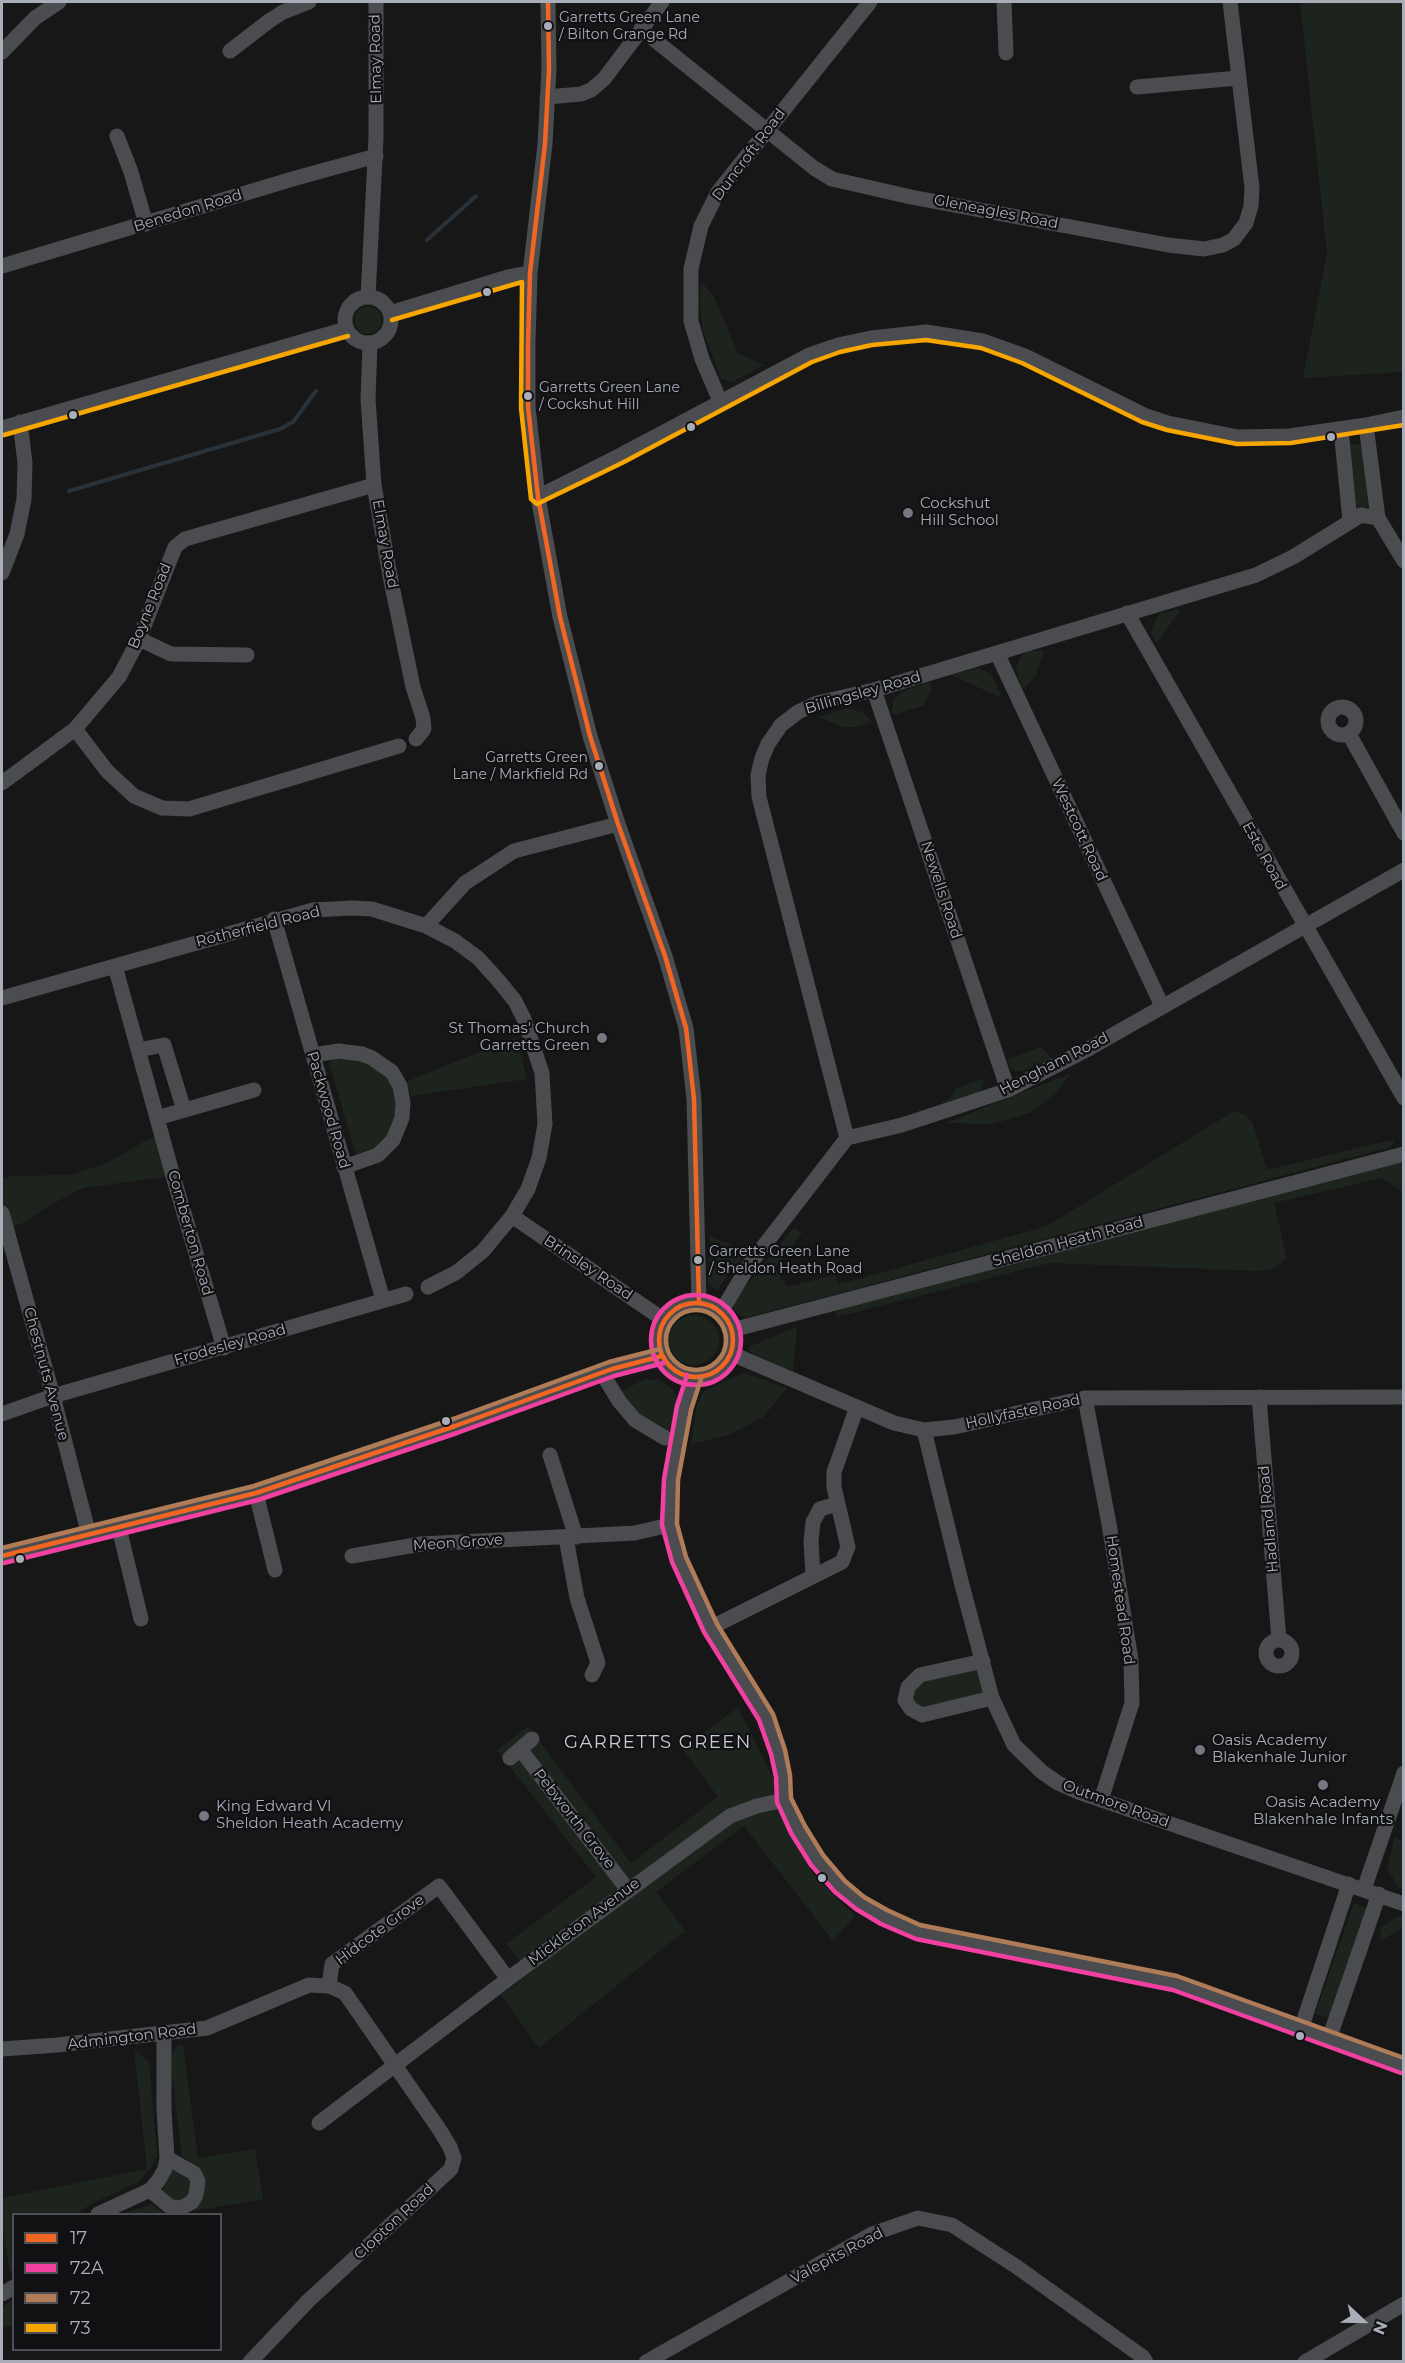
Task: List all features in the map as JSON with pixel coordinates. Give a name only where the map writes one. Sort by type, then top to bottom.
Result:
[{"type":"street","points":[[2,52],[35,18],[59,2]]},
{"type":"street","points":[[230,51],[283,12],[309,2]]},
{"type":"street","name":"Elmay Road","points":[[368,297],[376,156],[378,56],[375,2]]},
{"type":"street","points":[[548,2],[545,144],[530,273],[528,407],[538,497],[556,595],[577,685],[618,824],[665,956],[686,1028],[694,1099],[699,1302]]},
{"type":"street","points":[[547,97],[581,94],[591,90],[604,79],[662,2]]},
{"type":"street","name":"Duncroft Road","points":[[720,401],[702,359],[691,321],[691,269],[695,244],[718,192],[870,2]]},
{"type":"street","points":[[1004,2],[1006,53]]},
{"type":"street","points":[[1137,87],[1238,78],[1230,2]]},
{"type":"street","name":"Gleneagles Road","points":[[641,29],[813,168],[832,179],[934,201],[1168,245],[1204,249],[1223,245],[1234,239],[1246,223],[1251,206],[1252,188],[1238,78]]},
{"type":"street","points":[[117,136],[131,172],[146,224]]},
{"type":"street","name":"Benedon Road","points":[[2,266],[376,156]]},
{"type":"street","points":[[390,313],[508,277],[530,273]]},
{"type":"street","points":[[368,297],[379,300],[390,313],[391,321],[385,337],[370,344],[356,340],[346,329],[346,314],[349,307],[354,302],[368,297]]},
{"type":"street","points":[[2,428],[346,329]]},
{"type":"street","points":[[538,497],[808,355],[871,338],[926,332],[982,340],[1025,356],[1144,415],[1238,437],[1290,436],[1404,417]]},
{"type":"street","name":"Elmay Road","points":[[370,344],[368,399],[374,485],[413,687],[423,718],[424,729],[416,739]]},
{"type":"street","points":[[2,573],[17,534],[24,499],[25,463],[20,422]]},
{"type":"street","points":[[1366,425],[1378,518],[1404,561]]},
{"type":"street","points":[[1341,429],[1350,521],[1362,515],[1378,518]]},
{"type":"street","name":"Boyne Road","points":[[2,783],[75,729],[119,677],[139,639],[175,547],[185,539],[374,485]]},
{"type":"street","name":"Billingsley Road","points":[[847,1138],[759,797],[758,775],[768,744],[781,725],[798,712],[817,703],[874,690],[1257,575],[1293,557],[1350,521]]},
{"type":"street","name":"Este Road","points":[[1127,613],[1304,927],[1404,1098]]},
{"type":"street","points":[[139,639],[171,654],[247,655]]},
{"type":"street","name":"Westcott Road","points":[[997,653],[1162,1006]]},
{"type":"street","name":"Newells Road","points":[[874,690],[1008,1090]]},
{"type":"street","points":[[75,729],[107,771],[134,796],[162,808],[189,808],[399,746]]},
{"type":"street","points":[[1349,734],[1404,833]]},
{"type":"street","points":[[426,926],[465,883],[514,851],[618,824]]},
{"type":"street","name":"Hengham Road","points":[[847,1138],[902,1125],[1008,1090],[1088,1049],[1404,870]]},
{"type":"street","name":"Rotherfield Road","points":[[2,998],[313,910],[352,908],[391,914],[426,926],[455,941],[478,958],[498,980],[515,1001],[524,1019],[540,1064],[545,1101],[545,1124],[539,1158],[528,1189],[512,1216],[483,1251],[457,1272],[428,1287]]},
{"type":"street","name":"Packwood Road","points":[[274,920],[383,1300]]},
{"type":"street","name":"Comberton Road","points":[[115,966],[224,1348]]},
{"type":"street","points":[[138,1050],[164,1045],[184,1110]]},
{"type":"street","points":[[313,1055],[339,1051],[362,1054],[392,1072],[400,1086],[404,1103],[402,1118],[393,1140],[378,1155],[344,1167]]},
{"type":"street","points":[[157,1118],[254,1090]]},
{"type":"street","points":[[721,1312],[748,1265],[847,1138]]},
{"type":"street","name":"Sheldon Heath Road","points":[[732,1330],[1404,1154]]},
{"type":"street","name":"Chestnuts Avenue","points":[[2,1212],[89,1535]]},
{"type":"street","name":"Brinsley Road","points":[[512,1216],[664,1320]]},
{"type":"street","name":"Frodesley Road","points":[[2,1414],[53,1396],[406,1294]]},
{"type":"street","points":[[699,1302],[721,1312],[732,1330],[733,1344],[724,1364],[715,1372],[694,1377],[676,1372],[662,1356],[659,1334],[664,1320],[675,1308],[699,1302]]},
{"type":"street","name":"Hollyfaste Road","points":[[730,1353],[894,1423],[924,1430],[954,1427],[1085,1398],[1404,1397]]},
{"type":"street","points":[[2,1556],[256,1493],[455,1426],[602,1373],[662,1356]]},
{"type":"street","points":[[602,1373],[619,1401],[635,1420],[665,1438]]},
{"type":"street","points":[[694,1377],[676,1444],[671,1479],[669,1526],[679,1560],[710,1628],[766,1718],[778,1752],[783,1776],[784,1800],[798,1830],[817,1860],[840,1886],[860,1903],[918,1932],[1175,1983],[1404,2066]]},
{"type":"street","name":"Hadland Road","points":[[1259,1397],[1279,1640]]},
{"type":"street","name":"Homestead Road","points":[[1085,1398],[1109,1524],[1131,1660],[1132,1703],[1101,1800]]},
{"type":"street","points":[[710,1628],[842,1562],[848,1547],[837,1504],[834,1472],[857,1407]]},
{"type":"street","name":"Outmore Road","points":[[924,1430],[992,1698],[1014,1745],[1028,1759],[1058,1783],[1101,1800],[1404,1904]]},
{"type":"street","points":[[550,1455],[571,1538],[577,1598],[599,1668]]},
{"type":"street","points":[[256,1493],[275,1570]]},
{"type":"street","points":[[813,1575],[811,1542],[813,1522],[820,1509],[837,1504]]},
{"type":"street","name":"Meon Grove","points":[[351,1556],[421,1544],[571,1538],[635,1533],[669,1526]]},
{"type":"street","points":[[119,1528],[141,1619]]},
{"type":"street","points":[[983,1661],[920,1675],[908,1687],[904,1700],[911,1709],[922,1715],[992,1698]]},
{"type":"street","name":"Pebworth Grove","points":[[532,1739],[515,1753],[628,1890]]},
{"type":"street","points":[[1329,2039],[1404,1773]]},
{"type":"street","name":"Mickleton Avenue","points":[[320,2123],[508,1979],[730,1816],[757,1806],[784,1800]]},
{"type":"street","points":[[1301,2029],[1349,1884]]},
{"type":"street","name":"Hidcote Grove","points":[[329,1986],[332,1964],[439,1886],[508,1979]]},
{"type":"street","name":"Admington Road","points":[[2,2049],[57,2046],[207,2028],[309,1985],[329,1986]]},
{"type":"street","points":[[329,1986],[345,1993],[395,2065]]},
{"type":"street","points":[[100,2213],[150,2190],[165,2169],[167,2158],[164,2110],[164,2034]]},
{"type":"street","name":"Clopton Road","points":[[250,2361],[308,2301],[451,2169],[454,2158],[450,2147],[395,2065]]},
{"type":"street","points":[[150,2190],[176,2208],[192,2202],[196,2195],[198,2181],[194,2173],[167,2158]]},
{"type":"street","name":"Valepits Road","points":[[646,2361],[872,2234],[918,2218],[952,2225],[1024,2272],[1146,2361]]},
{"type":"street","points":[[1305,2361],[1404,2304]]},
{"type":"shaded area","points":[[1300,2],[1403,2],[1403,372],[1303,378],[1327,253]]},
{"type":"shaded area","points":[[701,281],[714,297],[738,353],[764,365],[732,382],[721,379],[703,331],[700,306]]},
{"type":"shaded area","points":[[368,306],[378,310],[382,320],[378,330],[368,334],[358,330],[354,320],[358,310]]},
{"type":"shaded area","points":[[1362,444],[1369,503],[1365,508],[1359,507],[1353,501],[1349,447]]},
{"type":"shaded area","points":[[1180,609],[1156,644],[1151,632],[1159,614]]},
{"type":"shaded area","points":[[1028,651],[1044,651],[1036,676],[1022,690],[1016,668],[1020,657]]},
{"type":"shaded area","points":[[979,668],[991,674],[1002,698],[951,675]]},
{"type":"shaded area","points":[[931,682],[931,691],[923,706],[892,715],[893,699],[904,691]]},
{"type":"shaded area","points":[[846,708],[862,712],[873,722],[856,727],[843,727],[818,717]]},
{"type":"shaded area","points":[[516,1037],[527,1079],[411,1096],[406,1082]]},
{"type":"shaded area","points":[[1041,1047],[1050,1057],[1057,1058],[1019,1072],[1010,1069],[1008,1059]]},
{"type":"shaded area","points":[[334,1059],[360,1059],[381,1069],[396,1090],[396,1114],[387,1137],[379,1147],[356,1155],[329,1063]]},
{"type":"shaded area","points":[[1071,1073],[1056,1093],[1032,1112],[993,1124],[946,1123]]},
{"type":"shaded area","points":[[985,1078],[981,1090],[975,1094],[940,1104],[952,1096],[955,1089]]},
{"type":"shaded area","points":[[1234,1111],[1245,1115],[1252,1121],[1267,1170],[1395,1139],[1391,1147],[745,1318],[734,1311],[734,1301],[794,1227],[802,1233],[775,1268],[787,1287],[835,1275],[838,1284],[855,1280],[1047,1226]]},
{"type":"shaded area","points":[[159,1135],[173,1176],[83,1188],[52,1204],[25,1222],[2,1231],[2,1179],[10,1176],[69,1175],[108,1163]]},
{"type":"shaded area","points":[[1403,1163],[1403,1192],[1382,1178],[1274,1203],[1287,1259],[1275,1268],[1258,1271],[1050,1263],[836,1317],[836,1309]]},
{"type":"shaded area","points":[[710,1236],[747,1251],[717,1290],[708,1284]]},
{"type":"shaded area","points":[[694,1315],[712,1322],[719,1340],[712,1358],[694,1365],[676,1358],[669,1340],[676,1322]]},
{"type":"shaded area","points":[[797,1327],[793,1371],[750,1352],[748,1349],[751,1346]]},
{"type":"shaded area","points":[[744,1373],[787,1388],[763,1417],[729,1435],[691,1444],[697,1404],[704,1391]]},
{"type":"shaded area","points":[[645,1379],[660,1380],[674,1391],[677,1400],[676,1411],[668,1434],[646,1422],[620,1392]]},
{"type":"shaded area","points":[[983,1661],[992,1698],[911,1709],[908,1687]]},
{"type":"shaded area","points":[[738,1707],[774,1780],[783,1820],[813,1874],[855,1916],[833,1941],[744,1826],[656,1892],[685,1931],[539,2048],[501,1995],[530,1973],[506,1944],[596,1877],[497,1750],[528,1726],[631,1863],[718,1797],[683,1749]]},
{"type":"shaded area","points":[[1395,1837],[1403,1841],[1403,1889],[1399,1888],[1387,1868]]},
{"type":"shaded area","points":[[1354,1903],[1368,1908],[1330,2018],[1315,2014]]},
{"type":"shaded area","points":[[1400,1915],[1403,1916],[1403,1928],[1380,1941],[1381,1927]]},
{"type":"shaded area","points":[[183,2044],[198,2158],[255,2149],[263,2199],[193,2211],[202,2199],[206,2180],[199,2168],[182,2156],[170,2058],[177,2045]]},
{"type":"shaded area","points":[[134,2049],[149,2062],[157,2155],[152,2166],[138,2182],[91,2204],[78,2213],[12,2213],[12,2270],[10,2271],[2,2224],[2,2198],[147,2169]]},
{"type":"shaded area","points":[[173,2170],[190,2179],[192,2186],[190,2196],[184,2201],[174,2202],[161,2192]]},
{"type":"shaded area","points":[[152,2204],[164,2213],[125,2213]]},
{"type":"shaded area","points":[[12,2301],[12,2325],[2,2328],[2,2307]]},
{"type":"waterway","points":[[427,240],[476,196]]},
{"type":"waterway","points":[[69,491],[280,429],[293,422],[316,391]]},
{"type":"transit line","name":"17","points":[[548,2],[549,69],[545,144],[530,273],[528,343],[528,407],[538,497],[560,617],[590,736],[618,824],[665,956],[686,1028],[694,1099],[699,1303]]},
{"type":"transit line","name":"73","points":[[392,320],[522,282],[521,408],[531,499],[537,504],[622,463],[812,362],[840,352],[872,345],[926,340],[981,348],[1022,363],[1142,422],[1167,430],[1237,444],[1291,443],[1404,425]]},
{"type":"transit line","name":"73","points":[[4,435],[348,336]]},
{"type":"transit line","name":"72A","points":[[696,1295],[713,1299],[728,1308],[737,1323],[741,1340],[737,1357],[728,1372],[713,1381],[696,1385],[679,1381],[664,1372],[655,1357],[651,1340],[655,1323],[664,1308],[679,1299],[696,1295]]},
{"type":"transit line","name":"17","points":[[689,1303],[703,1303],[717,1309],[727,1319],[733,1333],[733,1340],[733,1347],[727,1361],[717,1371],[703,1377],[689,1377],[675,1371],[665,1361],[659,1347],[659,1333],[665,1319],[675,1309],[689,1303]]},
{"type":"transit line","name":"72","points":[[696,1310],[713,1315],[721,1323],[726,1340],[721,1357],[713,1365],[696,1370],[679,1365],[671,1357],[666,1340],[671,1323],[679,1315],[696,1310]]},
{"type":"transit line","name":"72","points":[[2,1548],[254,1486],[453,1419],[609,1362],[660,1349]]},
{"type":"transit line","name":"17","points":[[2,1556],[256,1493],[455,1426],[612,1369],[662,1356]]},
{"type":"transit line","name":"72A","points":[[4,1563],[258,1500],[457,1433],[614,1376],[664,1363]]},
{"type":"transit line","name":"72A","points":[[687,1375],[677,1406],[664,1479],[662,1525],[672,1562],[704,1632],[759,1720],[771,1754],[776,1777],[777,1802],[791,1833],[811,1865],[835,1892],[856,1909],[881,1924],[916,1939],[1173,1990],[1401,2073]]},
{"type":"transit line","name":"72","points":[[701,1379],[691,1410],[678,1480],[677,1524],[686,1557],[717,1624],[773,1714],[785,1750],[790,1775],[791,1798],[823,1855],[845,1881],[864,1897],[920,1925],[1177,1976],[1404,2058]]},
{"type":"place","name":"Garretts Green Lane / Bilton Grange Rd","points":[[548,26]]},
{"type":"place","name":"Garretts Green Lane / Cockshut Hill","points":[[528,396]]},
{"type":"place","name":"Cockshut Hill School","points":[[908,513]]},
{"type":"place","name":"Garretts Green Lane / Markfield Rd","points":[[599,766]]},
{"type":"place","name":"St Thomas' Church Garretts Green","points":[[602,1038]]},
{"type":"place","name":"Garretts Green Lane / Sheldon Heath Road","points":[[698,1260]]},
{"type":"place","name":"Oasis Academy Blakenhale Junior","points":[[1200,1750]]},
{"type":"place","name":"Oasis Academy Blakenhale Infants","points":[[1323,1785]]},
{"type":"place","name":"King Edward VI Sheldon Heath Academy","points":[[204,1816]]},
{"type":"district","name":"GARRETTS GREEN","points":[[658,1743]]}]
